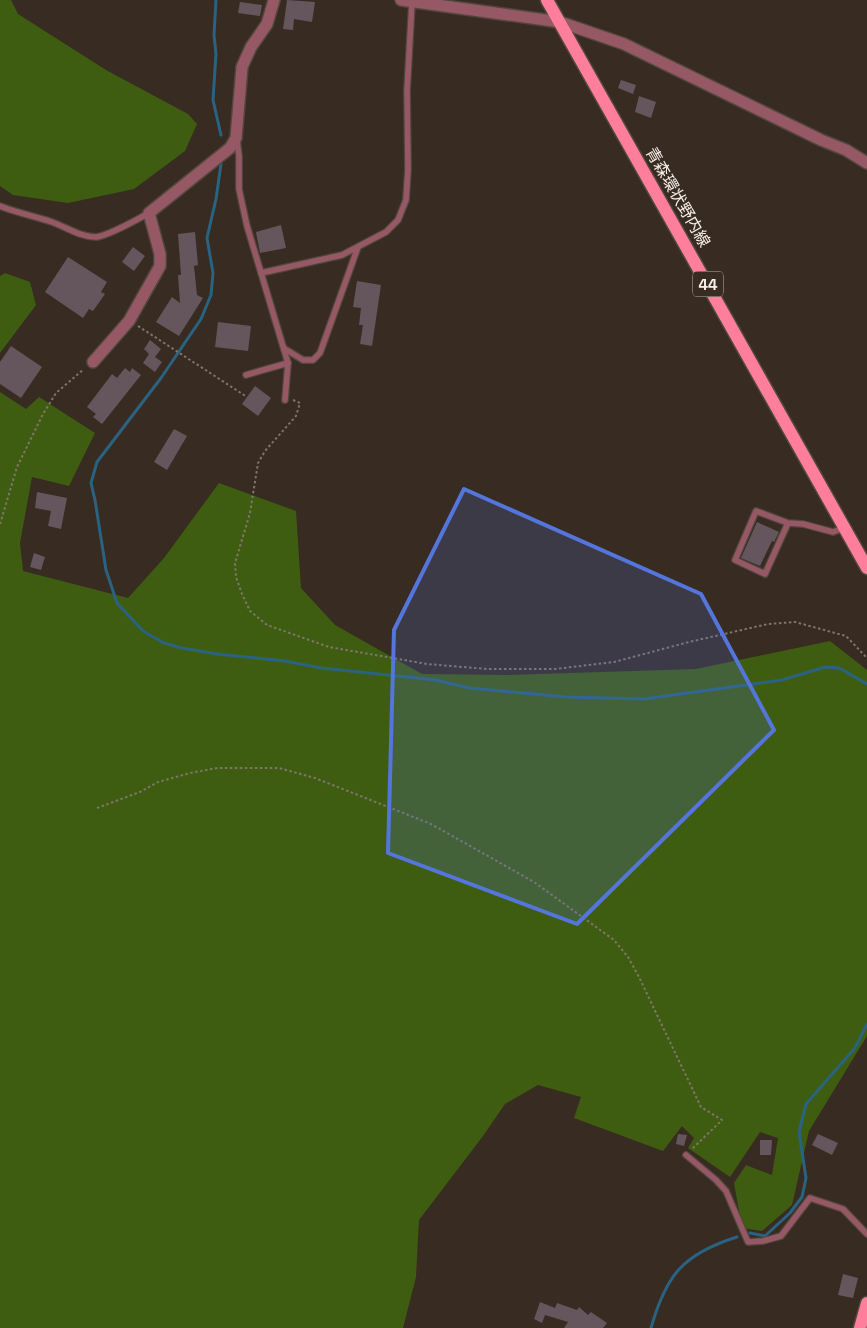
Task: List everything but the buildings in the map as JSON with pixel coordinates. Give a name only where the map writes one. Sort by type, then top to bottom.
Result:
[{"type":"main road","name":"青森環状野内線","points":[[548,0],[867,568]]},
{"type":"main road","points":[[860,1328],[867,1303]]},
{"type":"street","points":[[92,362],[129,320],[160,266],[160,254],[149,213],[230,148],[236,138],[242,67],[251,47],[267,24],[274,0]]},
{"type":"street","points":[[407,1],[560,22],[624,44],[821,140],[846,150],[867,163]]},
{"type":"lane","points":[[261,273],[342,255],[386,232],[398,220],[406,200],[408,169],[407,1]]},
{"type":"lane","points":[[236,138],[240,156],[240,189],[247,226],[288,363],[286,400]]},
{"type":"lane","points":[[0,206],[53,222],[79,233],[97,237],[149,213]]},
{"type":"lane","points":[[285,349],[303,360],[313,360],[320,353],[334,319],[358,247]]},
{"type":"lane","points":[[246,375],[288,363]]},
{"type":"lane","points":[[788,523],[765,574],[735,560],[756,511],[788,523],[803,524],[833,532],[845,528]]},
{"type":"lane","points":[[686,1156],[716,1180],[726,1191],[748,1242],[763,1241],[781,1236],[810,1198],[843,1209],[867,1234]]},
{"type":"path","points":[[129,320],[247,397]]},
{"type":"path","points":[[0,524],[17,467],[42,414],[56,393],[92,362]]},
{"type":"path","points":[[286,400],[295,400],[300,403],[296,416],[265,450],[258,464],[250,512],[235,563],[239,586],[250,611],[267,625],[329,647],[427,664],[487,669],[555,669],[614,662],[760,626],[795,622],[846,636],[867,658]]},
{"type":"path","points":[[97,808],[140,792],[158,782],[190,773],[217,768],[279,768],[315,778],[431,824],[534,882],[614,940],[628,957],[640,977],[701,1107],[722,1120],[686,1156]]},
{"type":"highlighted area","points":[[464,489],[701,594],[774,730],[577,924],[388,853],[394,630]]},
{"type":"green space","points":[[0,0],[11,0],[18,14],[106,70],[188,114],[197,124],[185,151],[134,189],[68,203],[13,195],[0,186]]},
{"type":"green space","points":[[5,273],[30,282],[36,305],[0,353],[0,276]]},
{"type":"green space","points":[[0,392],[26,409],[39,397],[95,433],[69,486],[32,477],[20,543],[23,571],[128,598],[164,558],[219,483],[296,511],[301,588],[335,625],[422,674],[507,675],[696,669],[830,641],[867,670],[867,1036],[809,1131],[792,1205],[762,1231],[742,1228],[734,1183],[746,1165],[772,1175],[778,1138],[760,1132],[730,1177],[688,1148],[694,1138],[682,1126],[663,1151],[574,1118],[581,1097],[538,1085],[505,1104],[419,1220],[416,1277],[403,1328],[0,1328]]},
{"type":"waterway","points":[[216,0],[214,35],[216,54],[213,100],[221,135]]},
{"type":"waterway","points":[[221,164],[216,199],[207,238],[213,273],[211,295],[201,319],[161,378],[97,462],[91,483],[106,570],[117,603],[143,631],[164,643],[217,654],[285,661],[321,668],[436,680],[469,688],[566,697],[644,699],[782,680],[825,667],[839,668],[867,684]]},
{"type":"waterway","points":[[750,1233],[765,1236],[790,1213],[802,1197],[806,1178],[799,1132],[806,1104],[855,1048],[867,1024]]},
{"type":"waterway","points":[[651,1328],[663,1294],[679,1269],[703,1251],[737,1237]]}]
